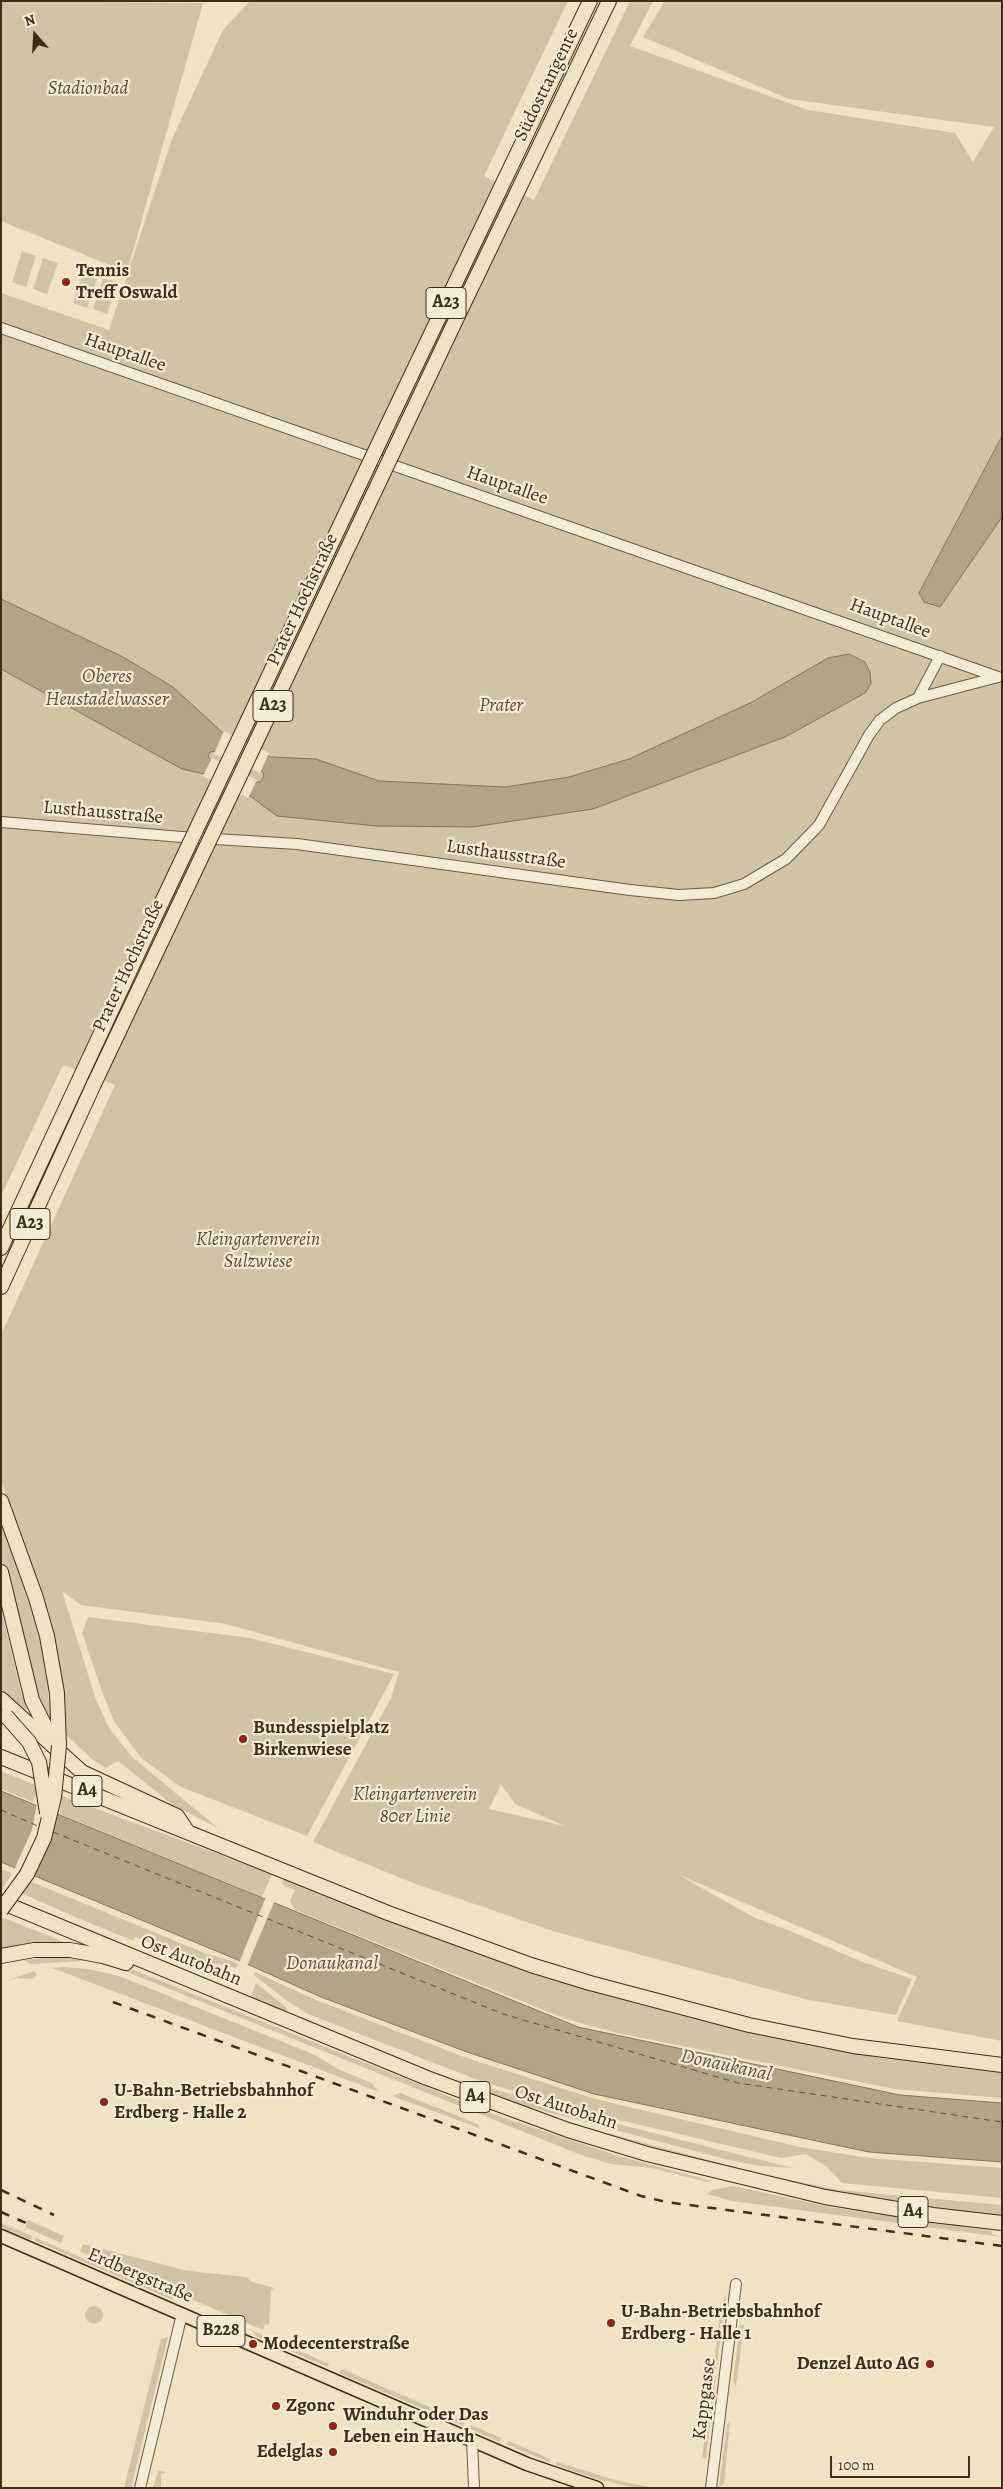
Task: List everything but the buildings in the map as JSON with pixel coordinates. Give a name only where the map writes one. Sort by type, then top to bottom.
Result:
[{"type":"highway","name":"Südosttangente","points":[[504,179],[590,1]]},
{"type":"highway","name":"Südosttangente","points":[[519,186],[609,1]]},
{"type":"highway","name":"Prater Hochstraße","points":[[1,1248],[79,1077],[504,179]]},
{"type":"highway","name":"Prater Hochstraße","points":[[1,1287],[94,1084],[519,186]]},
{"type":"highway","points":[[1,1501],[33,1590],[47,1636],[53,1662],[59,1717],[58,1768],[48,1824],[27,1874],[1,1910],[152,1968],[163,1970]]},
{"type":"highway","points":[[1,1572],[32,1700],[58,1752]]},
{"type":"highway","points":[[1,1699],[12,1706],[58,1752],[91,1777],[177,1816],[187,1831]]},
{"type":"highway","points":[[4,1715],[29,1742],[39,1762],[48,1824]]},
{"type":"highway","name":"A4","points":[[1,1758],[187,1831],[397,1917],[531,1965],[590,1983],[749,2025],[853,2046],[1002,2065]]},
{"type":"highway","name":"Ost Autobahn","points":[[1,1902],[436,2082],[568,2130],[638,2151],[825,2197],[933,2215],[1002,2223]]},
{"type":"highway","points":[[1,1956],[34,1950],[70,1950],[103,1956],[153,1972],[163,1970]]},
{"type":"main road","name":"Erdbergstraße","points":[[1,2236],[548,2473],[597,2488]]},
{"type":"street","name":"Hauptallee","points":[[1,328],[1000,678]]},
{"type":"street","points":[[918,698],[940,656]]},
{"type":"street","name":"Lusthausstraße","points":[[1,822],[182,837],[298,844],[679,896],[714,893],[744,884],[786,859],[819,825],[869,735],[880,720],[896,708],[918,698],[1000,678]]},
{"type":"street","name":"Kappgasse","points":[[711,2488],[736,2284]]},
{"type":"street","points":[[140,2488],[182,2314]]},
{"type":"street","points":[[472,2440],[474,2488]]},
{"type":"green space","name":"Stadionbad","points":[[1,1],[203,3],[127,272],[1,221]]},
{"type":"green space","name":"Prater","points":[[250,1],[568,1],[484,176],[534,200],[630,1],[653,1],[630,46],[808,110],[955,133],[973,162],[994,127],[789,99],[643,37],[665,1],[1002,1],[1002,2041],[897,2021],[917,1977],[677,1874],[755,1918],[860,1961],[912,1979],[896,2015],[809,2000],[556,1932],[413,1883],[313,1842],[391,1698],[399,1672],[226,1624],[81,1605],[62,1591],[96,1700],[109,1728],[132,1757],[218,1828],[173,1805],[118,1761],[106,1768],[93,1760],[65,1734],[64,1702],[38,1584],[1,1481],[1,1335],[115,1085],[63,1065],[1,1196],[1,293],[109,330],[172,139],[223,30]],"holes":[[[501,1784],[515,1804],[565,1826],[489,1809]]]},
{"type":"green space","points":[[22,251],[36,256],[26,287],[12,282]]},
{"type":"green space","points":[[43,258],[58,263],[47,294],[33,289]]},
{"type":"green space","points":[[83,271],[98,276],[87,308],[73,303]]},
{"type":"green space","points":[[103,278],[118,283],[107,314],[93,309]]},
{"type":"green space","points":[[1,1523],[33,1614],[40,1642],[52,1731],[33,1689],[1,1555]]},
{"type":"green space","points":[[1,1609],[22,1696],[28,1708],[25,1710],[1,1689]]},
{"type":"green space","name":"Bundesspielplatz Birkenwiese","points":[[88,1617],[250,1638],[394,1674],[307,1836],[181,1787],[141,1758],[114,1721],[103,1694],[82,1633]]},
{"type":"green space","points":[[1,1771],[35,1785],[36,1794],[33,1802],[1,1789]]},
{"type":"green space","points":[[62,1796],[272,1874],[262,1897],[60,1814]]},
{"type":"green space","points":[[1,1869],[12,1873],[3,1888],[1,1887]]},
{"type":"green space","points":[[284,1879],[442,1941],[608,1996],[722,2026],[880,2058],[1002,2073],[1002,2098],[894,2089],[613,2032],[566,2019],[295,1910],[290,1901],[295,1890],[282,1883]]},
{"type":"green space","points":[[27,1880],[207,1954],[238,1964],[236,1968],[203,1961],[135,1937],[133,1941],[23,1894]]},
{"type":"green space","points":[[4,1918],[67,1943],[67,1945],[1,1951],[1,1921]]},
{"type":"green space","points":[[56,1957],[99,1961],[136,1971],[493,2114],[618,2156],[712,2181],[707,2182],[652,2168],[611,2164],[581,2155],[115,1967],[85,1961],[31,1964],[23,1960]]},
{"type":"green space","points":[[52,1968],[89,1969],[119,1976],[315,2055],[338,2069],[372,2083],[379,2092]]},
{"type":"green space","points":[[34,1971],[37,1975],[32,1979],[17,1978],[1,1983]]},
{"type":"green space","points":[[255,1972],[316,2000],[464,2057],[595,2099],[800,2147],[869,2158],[1002,2168],[1002,2198],[842,2183],[827,2167],[806,2154],[781,2158],[585,2112],[483,2082],[308,2014],[286,2000],[254,1975]]},
{"type":"green space","points":[[256,1983],[287,2008],[288,2014],[250,1999]]},
{"type":"green space","points":[[439,2077],[476,2084],[586,2116],[793,2168],[760,2166],[729,2160],[494,2098]]},
{"type":"green space","points":[[400,2093],[478,2124],[479,2128],[392,2096]]},
{"type":"green space","points":[[607,2133],[765,2175],[839,2190],[1002,2205],[1002,2217],[859,2197],[760,2178],[604,2135]]},
{"type":"green space","points":[[733,2186],[830,2207],[992,2231],[992,2234],[1002,2237],[732,2201],[707,2194],[712,2190]]},
{"type":"green space","points":[[28,2220],[64,2236],[61,2243],[25,2227]]},
{"type":"green space","points":[[1,2223],[32,2236],[31,2240],[1,2227]]},
{"type":"green space","points":[[36,2238],[173,2297],[173,2300],[35,2241]]},
{"type":"green space","points":[[83,2244],[189,2271],[247,2277],[250,2281],[274,2288],[271,2290],[269,2325],[265,2324],[263,2330],[80,2251]]},
{"type":"green space","points":[[726,2295],[716,2372],[713,2371],[721,2305]]},
{"type":"green space","points":[[90,2306],[98,2306],[103,2311],[101,2322],[90,2324],[85,2319],[85,2311]]},
{"type":"green space","points":[[740,2325],[744,2325],[736,2386],[733,2381]]},
{"type":"green space","points":[[251,2330],[329,2364],[328,2367],[257,2337]]},
{"type":"green space","points":[[168,2337],[131,2488],[124,2488],[161,2339]]},
{"type":"green space","points":[[342,2369],[464,2422],[464,2426],[339,2373]]},
{"type":"green space","points":[[713,2376],[716,2376],[706,2458],[702,2458]]},
{"type":"green space","points":[[730,2422],[724,2484],[719,2487],[727,2425]]},
{"type":"green space","points":[[471,2425],[501,2438],[500,2442],[468,2428]]},
{"type":"green space","points":[[509,2441],[550,2459],[549,2462],[506,2444]]},
{"type":"green space","points":[[557,2462],[615,2480],[654,2488],[636,2488],[597,2479],[556,2465]]},
{"type":"green space","points":[[158,2471],[166,2472],[161,2474],[161,2488],[153,2488]]},
{"type":"water","points":[[1002,436],[1002,517],[940,607],[924,602],[919,593]]},
{"type":"water","name":"Oberes Heustadelwasser","points":[[1,599],[123,657],[173,687],[222,732],[271,757],[316,759],[379,781],[505,787],[569,777],[629,759],[752,702],[828,658],[849,654],[865,662],[870,672],[871,684],[865,693],[785,737],[593,809],[473,827],[376,826],[277,816],[250,796],[204,774],[182,769],[1,669]],"holes":[[[217,751],[263,772],[264,776],[261,781],[256,783],[212,762],[208,756],[210,752]]]},
{"type":"water","name":"Donaukanal","points":[[1,1791],[578,2027],[900,2095],[1002,2103],[1002,2162],[869,2152],[594,2094],[467,2052],[321,1997],[238,1960],[1,1862]]},
{"type":"pier","points":[[224,731],[269,753],[260,773],[214,754]]},
{"type":"pier","points":[[212,758],[257,780],[248,798],[203,776]]},
{"type":"pier","points":[[37,1803],[56,1811],[30,1876],[14,1870],[32,1830]]},
{"type":"pier","points":[[266,1897],[275,1900],[247,1966],[239,1963]]},
{"type":"ferry route","points":[[1,1810],[40,1827]]},
{"type":"ferry route","points":[[53,1832],[503,2014],[738,2083],[1002,2122]]},
{"type":"railway","points":[[113,2002],[641,2196],[666,2202],[1002,2246]]},
{"type":"railway","points":[[1,2190],[54,2215]]},
{"type":"railway","points":[[1,2212],[26,2223]]},
{"type":"place","name":"Tennis Treff Oswald","points":[[66,282]]},
{"type":"place","name":"Bundesspielplatz Birkenwiese","points":[[243,1739]]},
{"type":"place","name":"U-Bahn-Betriebsbahnhof Erdberg - Halle 2","points":[[104,2102]]},
{"type":"place","name":"U-Bahn-Betriebsbahnhof Erdberg - Halle 1","points":[[611,2323]]},
{"type":"place","name":"Modecenterstraße","points":[[253,2344]]},
{"type":"place","name":"Denzel Auto AG","points":[[930,2364]]},
{"type":"place","name":"Zgonc","points":[[276,2406]]},
{"type":"place","name":"Winduhr oder Das Leben ein Hauch","points":[[333,2426]]},
{"type":"place","name":"Edelglas","points":[[333,2452]]},
{"type":"park label","name":"Kleingartenverein Sulzwiese","points":[[258,1251]]},
{"type":"park label","name":"Kleingartenverein 80er Linie","points":[[415,1806]]}]
